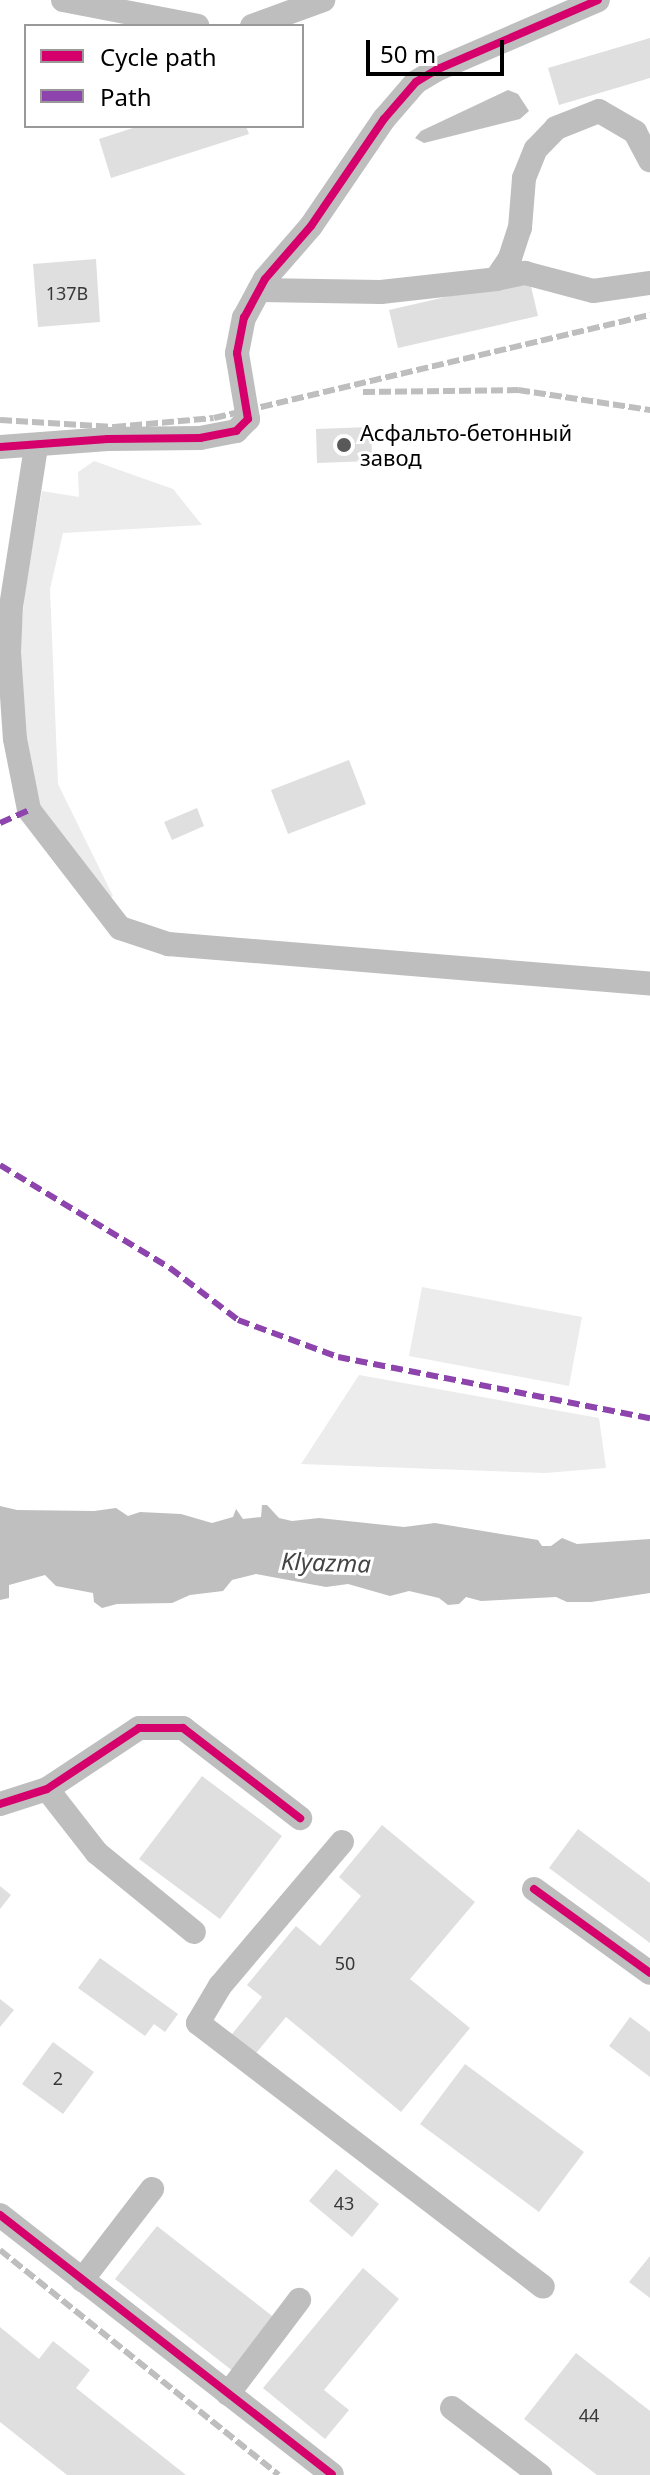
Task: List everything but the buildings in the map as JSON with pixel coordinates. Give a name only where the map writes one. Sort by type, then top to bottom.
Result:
[{"type":"street","points":[[63,0],[188,24]]},
{"type":"street","points":[[257,24],[323,0]]},
{"type":"street","points":[[0,447],[36,447],[108,439],[200,438],[236,431],[248,419],[237,353],[244,318],[259,290],[311,226],[384,119],[416,82],[438,69],[598,0]]},
{"type":"street","points":[[496,279],[510,258],[520,228],[524,178],[536,149],[556,128],[599,111],[635,132],[650,160]]},
{"type":"street","points":[[259,290],[381,292],[525,273],[593,291],[650,283]]},
{"type":"street","points":[[36,447],[11,606],[5,686],[29,810],[98,904],[120,928],[168,944],[650,984]]},
{"type":"street","points":[[0,1804],[47,1789],[139,1728],[183,1728],[300,1818]]},
{"type":"street","points":[[47,1789],[97,1853],[194,1932]]},
{"type":"street","points":[[342,1842],[220,1986],[198,2023],[543,2287]]},
{"type":"street","points":[[534,1889],[650,1973]]},
{"type":"street","points":[[82,2280],[152,2189]]},
{"type":"street","points":[[0,2215],[332,2474]]},
{"type":"street","points":[[228,2394],[299,2300]]},
{"type":"street","points":[[452,2408],[540,2475]]},
{"type":"shaded area","points":[[94,461],[173,489],[202,525],[63,533],[50,589],[58,784],[113,896],[105,900],[36,806],[23,745],[20,647],[25,589],[42,491],[79,497],[78,472]]},
{"type":"shaded area","points":[[422,1287],[582,1317],[569,1386],[409,1356]]},
{"type":"shaded area","points":[[359,1375],[599,1418],[606,1468],[545,1473],[301,1464]]},
{"type":"water","points":[[508,90],[518,94],[529,111],[520,119],[424,143],[415,138],[421,131]]},
{"type":"water","name":"Klyazma","points":[[262,1505],[267,1505],[279,1518],[292,1521],[319,1518],[404,1527],[435,1523],[538,1540],[542,1546],[551,1546],[562,1538],[577,1544],[650,1539],[650,1593],[591,1602],[567,1602],[556,1597],[481,1601],[466,1597],[459,1604],[448,1605],[439,1598],[409,1591],[390,1596],[348,1584],[326,1587],[256,1574],[232,1580],[223,1591],[190,1595],[172,1603],[117,1604],[102,1608],[94,1602],[93,1593],[56,1586],[45,1575],[9,1585],[9,1598],[0,1600],[0,1506],[17,1510],[94,1511],[116,1508],[128,1516],[140,1512],[181,1514],[212,1523],[233,1517],[236,1509],[243,1519],[261,1517]]},
{"type":"railway","points":[[0,420],[114,427],[214,418],[650,315]]},
{"type":"railway","points":[[363,392],[518,390],[650,410]]},
{"type":"railway","points":[[0,2250],[279,2475]]},
{"type":"marked path","points":[[0,823],[29,810]]},
{"type":"marked path","points":[[0,1165],[170,1268],[238,1320],[338,1357],[650,1418]]},
{"type":"cycle path","points":[[0,447],[108,439],[200,438],[236,431],[248,419],[237,353],[244,318],[265,279],[311,226],[384,119],[416,82],[438,69],[598,0]]},
{"type":"cycle path","points":[[0,1804],[47,1789],[139,1728],[183,1728],[300,1818]]},
{"type":"cycle path","points":[[534,1889],[650,1973]]},
{"type":"cycle path","points":[[0,2215],[332,2474]]},
{"type":"place","name":"Асфальто-бетонный завод","points":[[344,445]]}]
